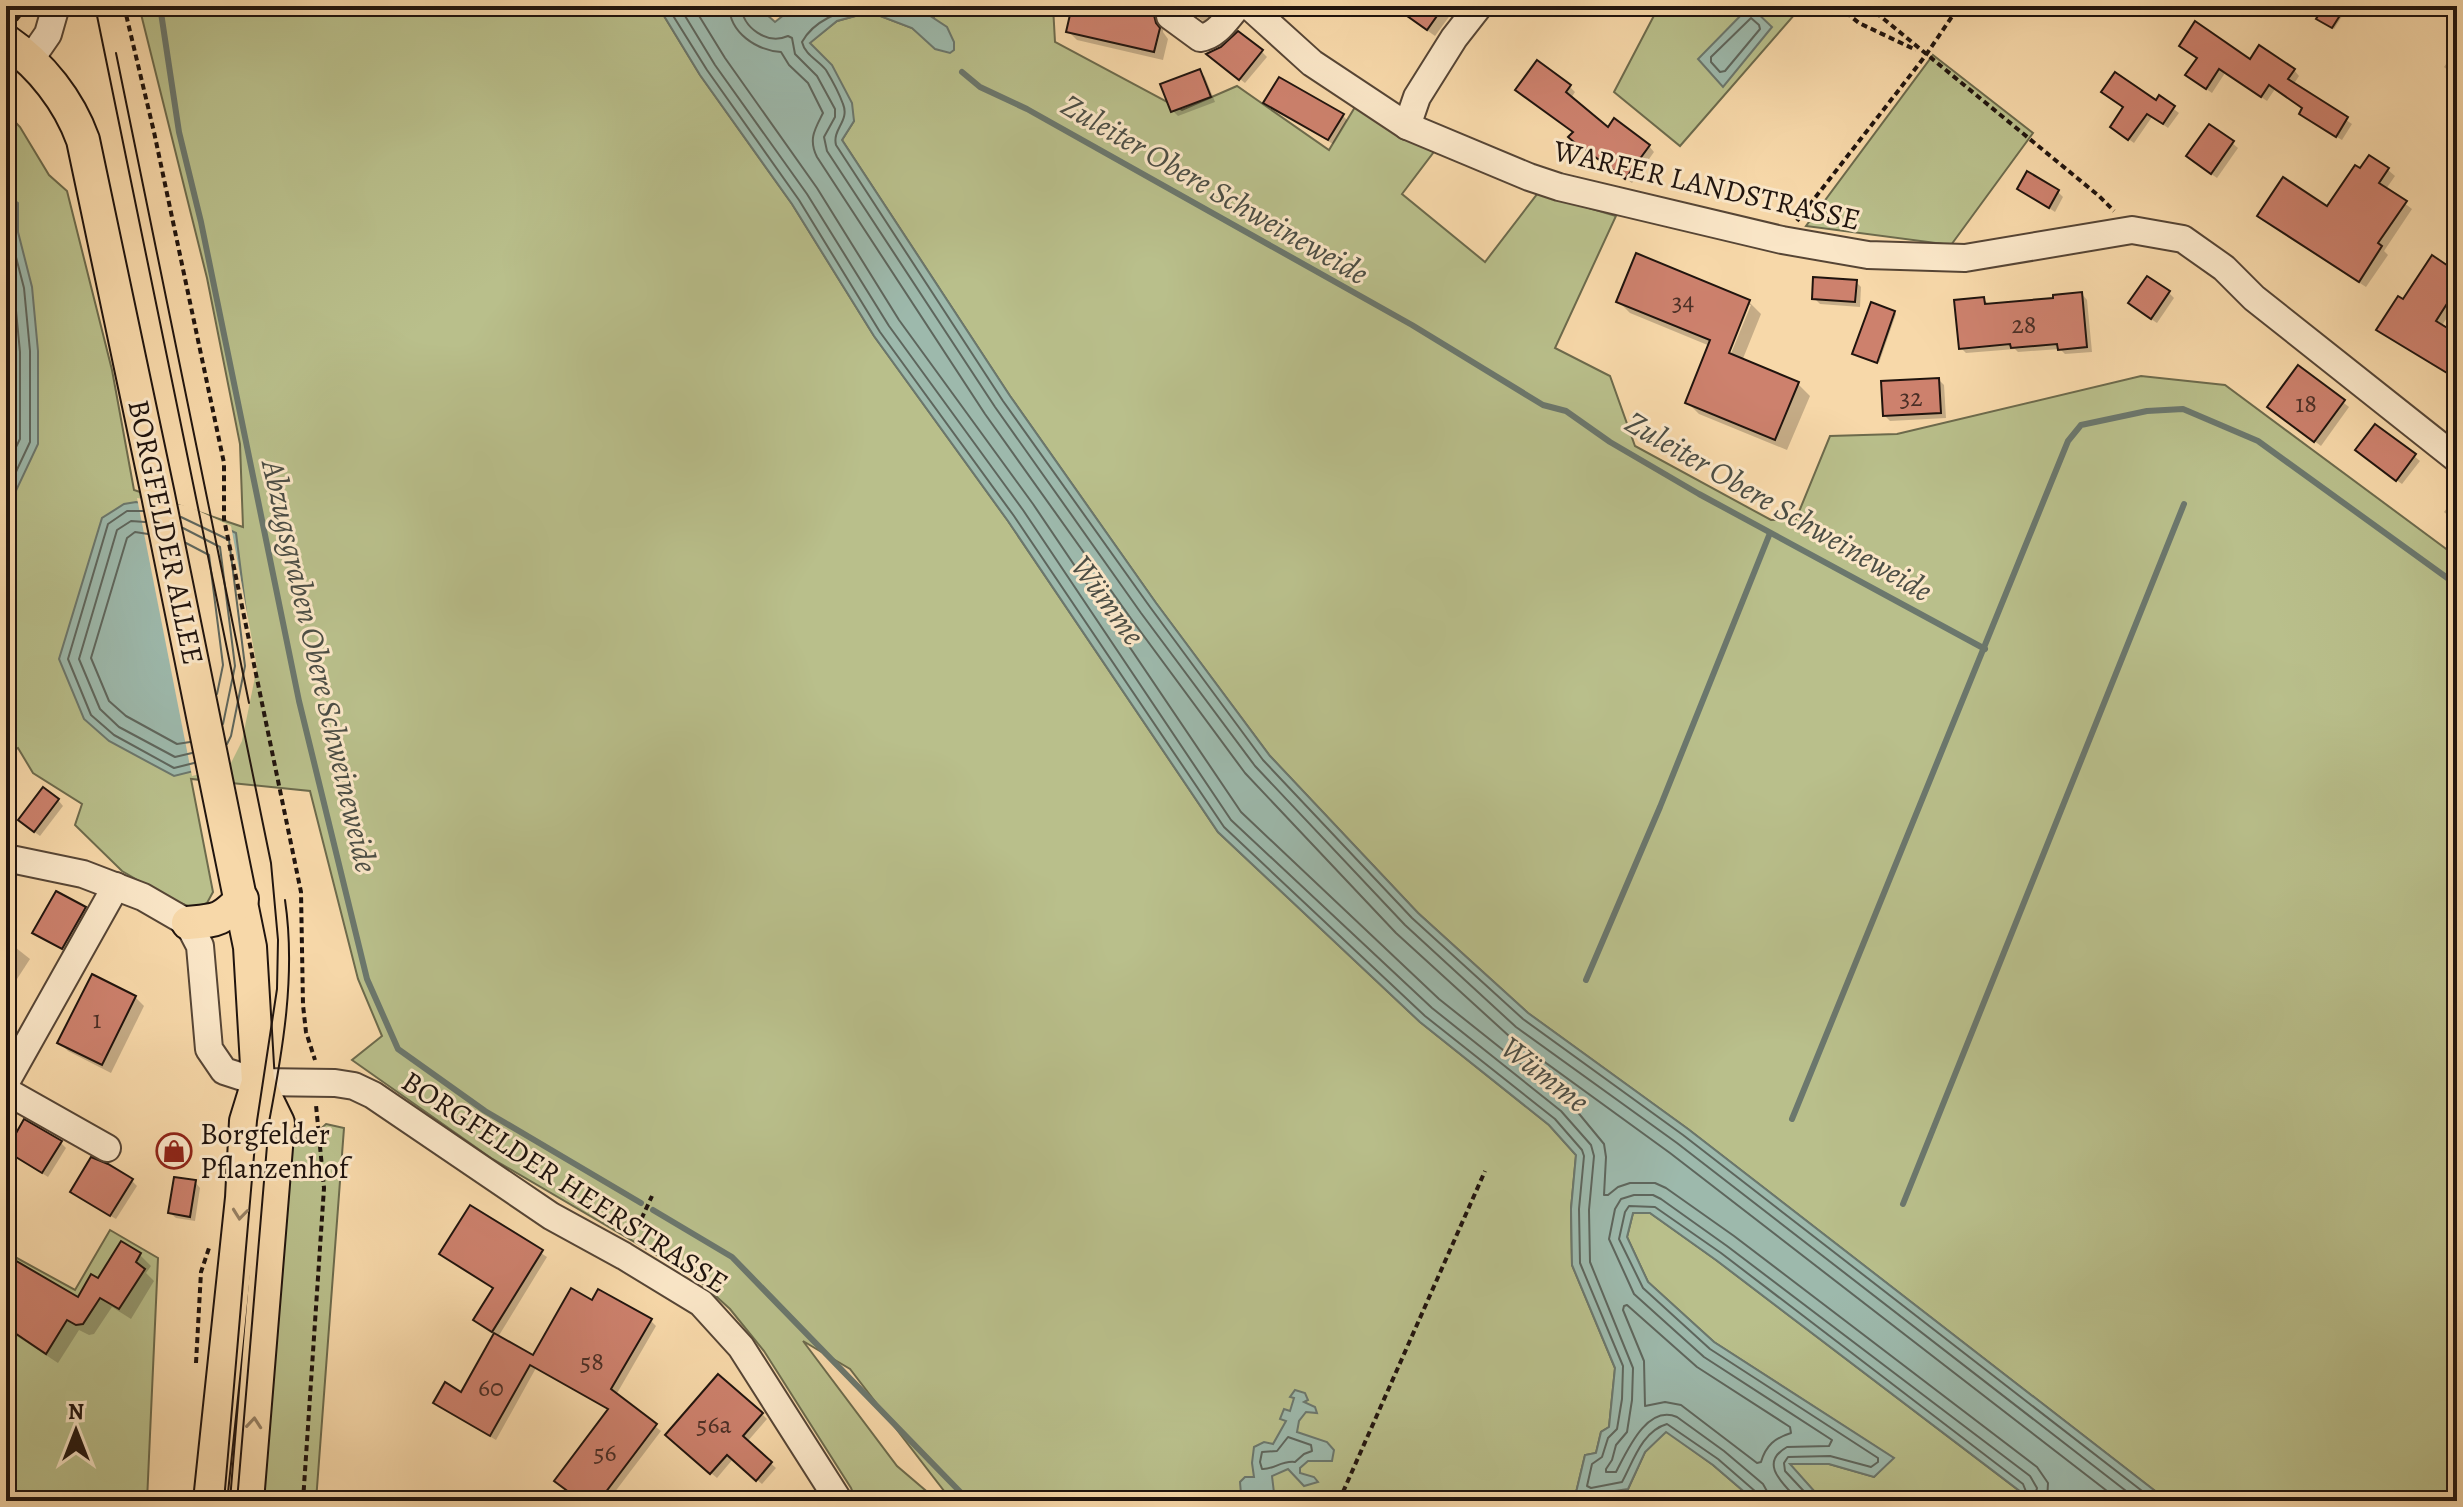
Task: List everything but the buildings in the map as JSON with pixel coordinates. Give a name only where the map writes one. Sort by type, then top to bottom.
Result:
[{"type":"main road","name":"BORGFELDER ALLEE","points":[[18,50],[57,91],[83,140],[250,947],[258,1082],[246,1121],[242,1198],[210,1501]]},
{"type":"main road","points":[[188,923],[215,921],[225,916],[242,899]]},
{"type":"main road","name":"BORGFELDER ALLEE","points":[[247,1501],[278,1123],[258,1082]]},
{"type":"street","name":"BORGFELDER ALLEE","points":[[18,50],[48,34],[56,6]]},
{"type":"street","points":[[1170,16],[1200,38],[1208,37],[1238,6]]},
{"type":"street","name":"WARFER LANDSTRASSE","points":[[1249,6],[1312,63],[1407,126],[1559,187],[1782,240],[1868,255],[1965,258],[2132,230],[2183,239],[2224,268],[2254,298],[2457,459]]},
{"type":"street","points":[[1407,126],[1417,97],[1454,38],[1479,6]]},
{"type":"street","points":[[6,858],[83,874],[143,897],[188,923],[200,946],[209,1049],[224,1071],[258,1082]]},
{"type":"street","points":[[6,1082],[116,886]]},
{"type":"street","name":"BORGFELDER HEERSTRASSE","points":[[258,1082],[354,1086],[373,1095],[551,1216],[701,1303],[741,1347],[839,1501]]},
{"type":"street","points":[[6,1091],[107,1148]]},
{"type":"path","points":[[124,6],[224,463],[224,519],[301,892],[303,1005],[306,1032],[315,1055],[318,1137],[324,1188],[303,1501]]},
{"type":"path","points":[[1838,6],[1859,23],[1926,55]]},
{"type":"path","points":[[1868,6],[2099,196],[2132,230]]},
{"type":"path","points":[[1782,240],[1926,55],[1959,6]]},
{"type":"path","points":[[1339,1501],[1485,1171]]},
{"type":"path","points":[[624,1256],[652,1196]]},
{"type":"green space","points":[[139,6],[658,6],[700,75],[792,204],[874,336],[1008,521],[1218,832],[1420,1022],[1549,1125],[1576,1155],[1571,1209],[1572,1265],[1615,1368],[1609,1427],[1601,1432],[1596,1453],[1585,1455],[1574,1501],[956,1501],[948,1496],[850,1369],[803,1341],[897,1466],[938,1501],[856,1501],[851,1488],[764,1351],[730,1309],[696,1278],[491,1158],[352,1060],[382,1036],[358,979],[310,791],[191,779],[213,892],[207,903],[193,908],[170,899],[122,871],[75,825],[82,804],[33,773],[18,748],[6,753],[6,112],[20,127],[49,175],[67,191],[112,370],[134,490],[243,527],[240,444],[207,278]]},
{"type":"green space","points":[[915,6],[1053,6],[1055,42],[1182,110],[1237,86],[1329,150],[1355,107],[1436,149],[1402,194],[1485,262],[1538,193],[1616,216],[1555,348],[1610,376],[1635,446],[1771,520],[1796,519],[1830,436],[1897,434],[2141,376],[2225,385],[2457,557],[2457,1501],[2168,1501],[1688,1129],[1528,1013],[1418,913],[1270,756],[1156,603],[1010,396],[842,140],[854,121],[809,43],[837,21],[870,12],[912,28],[927,39],[934,17]]},
{"type":"green space","points":[[1659,6],[1802,6],[1680,146],[1614,92]]},
{"type":"green space","points":[[1933,55],[2033,133],[1951,245],[1806,226]]},
{"type":"green space","points":[[326,1124],[344,1128],[316,1501],[259,1501],[287,1138],[310,1139]]},
{"type":"green space","points":[[1633,1213],[1650,1213],[1716,1260],[2022,1493],[1978,1501],[1823,1501],[1789,1464],[1829,1464],[1874,1477],[1893,1458],[1714,1342],[1648,1282],[1627,1237]]},
{"type":"green space","points":[[110,1230],[158,1258],[147,1501],[6,1501],[6,1252],[75,1290]]},
{"type":"green space","points":[[1666,1431],[1755,1501],[1599,1501],[1595,1494],[1628,1489],[1645,1452]]},
{"type":"water","name":"Wümme","points":[[658,6],[757,6],[775,22],[795,6],[915,6],[947,27],[954,42],[954,50],[950,53],[935,49],[912,28],[870,12],[837,21],[810,43],[832,65],[852,103],[854,121],[842,140],[1010,396],[1156,603],[1270,756],[1418,913],[1528,1013],[1688,1129],[2168,1501],[1978,1501],[2021,1492],[1716,1260],[1650,1213],[1633,1213],[1627,1237],[1648,1282],[1714,1342],[1894,1458],[1874,1477],[1829,1464],[1790,1464],[1823,1501],[1755,1501],[1713,1465],[1666,1432],[1645,1452],[1628,1489],[1595,1494],[1599,1501],[1574,1501],[1585,1455],[1596,1453],[1601,1432],[1609,1427],[1615,1368],[1572,1265],[1571,1209],[1576,1155],[1549,1125],[1420,1022],[1218,832],[1008,521],[874,336],[792,204],[700,75]]},
{"type":"water","points":[[1750,6],[1772,27],[1723,87],[1698,59]]},
{"type":"water","points":[[6,195],[18,203],[18,232],[32,287],[38,351],[38,444],[14,495],[6,479]]},
{"type":"water","points":[[136,502],[187,510],[236,533],[253,667],[226,763],[174,776],[109,741],[84,719],[59,659],[102,518],[124,504]]},
{"type":"water","points":[[1295,1390],[1305,1393],[1308,1400],[1304,1402],[1315,1407],[1317,1413],[1306,1412],[1299,1421],[1297,1432],[1327,1442],[1334,1450],[1332,1461],[1308,1461],[1300,1468],[1300,1473],[1314,1477],[1318,1482],[1304,1486],[1288,1469],[1272,1476],[1275,1501],[1248,1501],[1241,1494],[1240,1482],[1245,1477],[1254,1477],[1254,1447],[1264,1442],[1273,1444],[1286,1421],[1280,1419],[1284,1409],[1290,1411],[1294,1398],[1290,1397]]},
{"type":"pier","points":[[137,498],[188,506],[231,526],[257,667],[242,741],[229,767],[192,776]]},
{"type":"waterway","name":"Abzugsgraben Obere Schweineweide","points":[[160,6],[179,132],[201,222],[299,701],[367,979],[398,1049],[485,1111],[641,1203]]},
{"type":"waterway","name":"Zuleiter Obere Schweineweide","points":[[962,72],[980,87],[1027,109],[1412,325],[1543,405],[1566,411],[1610,442],[1699,494],[1985,649]]},
{"type":"waterway","name":"Zuleiter Obere Schweineweide","points":[[1792,1119],[2068,441],[2081,425],[2147,411],[2183,409],[2258,441],[2457,585]]},
{"type":"waterway","points":[[1903,1204],[2184,504]]},
{"type":"waterway","points":[[1586,980],[1660,807],[1770,533]]},
{"type":"waterway","name":"Abzugsgraben Obere Schweineweide","points":[[653,1210],[732,1257],[969,1501]]},
{"type":"tram line","points":[[95,6],[271,863],[278,940],[277,989],[257,1121],[224,1501]]},
{"type":"tram line","points":[[116,53],[249,703]]},
{"type":"tram line","points":[[237,1501],[269,1122],[286,1011],[289,956],[285,900]]},
{"type":"place","name":"Borgfelder Pflanzenhof","points":[[174,1151]]}]
